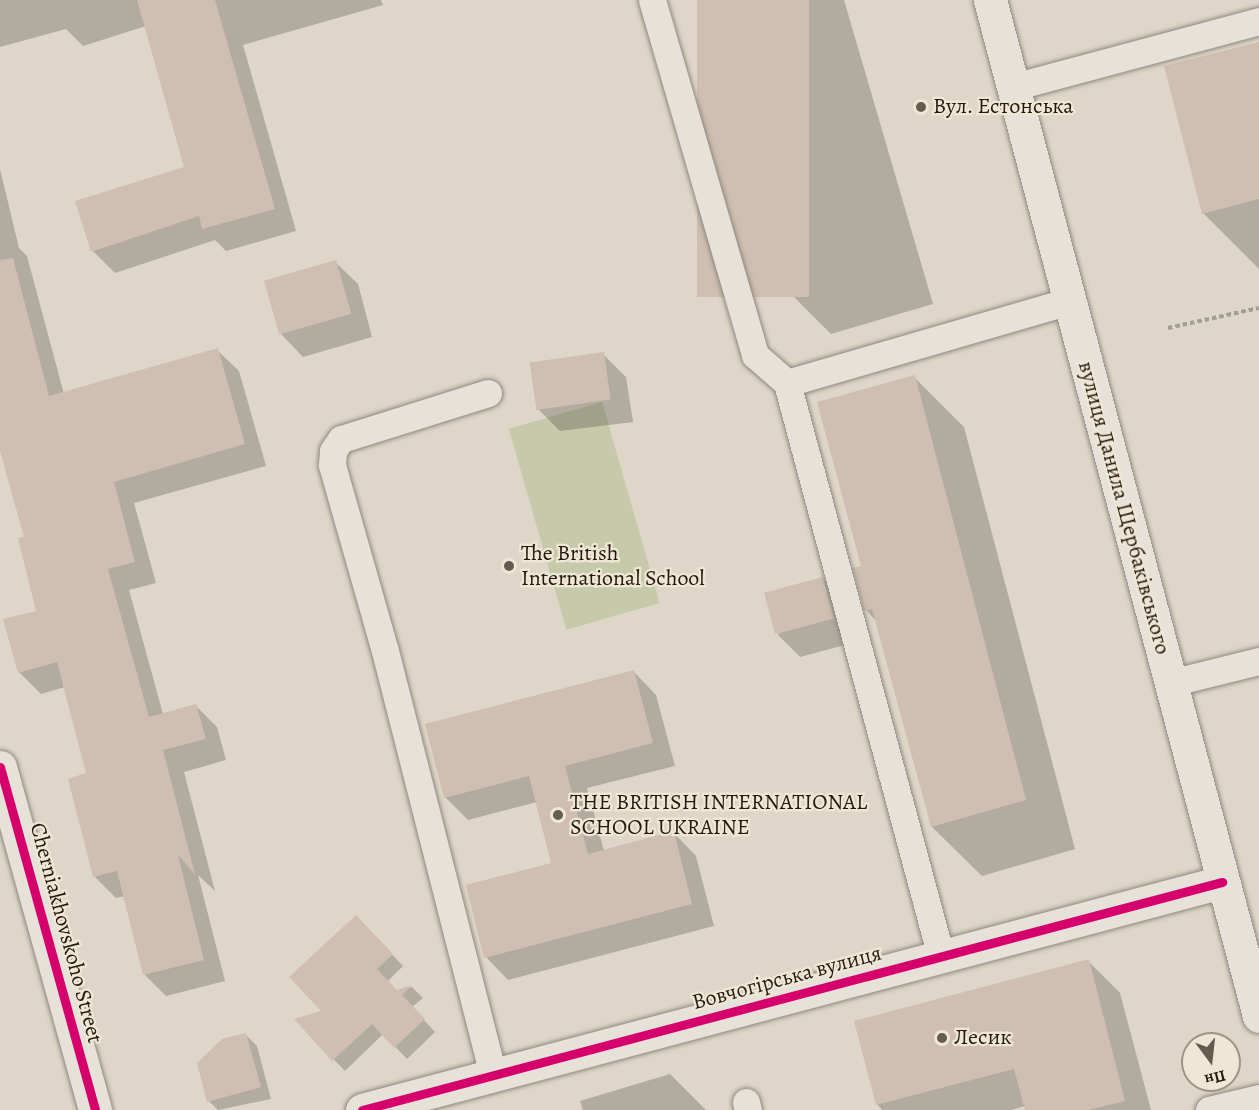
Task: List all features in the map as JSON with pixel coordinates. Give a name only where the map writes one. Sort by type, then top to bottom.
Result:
[{"type":"street","name":"вулиця Данила Щербаківського","points":[[990,0],[1259,1016]]},
{"type":"street","name":"Cherniakhovskoho Street","points":[[0,767],[94,1110]]},
{"type":"street","name":"Вовчогірська вулиця","points":[[362,1110],[1222,882]]},
{"type":"lane","points":[[652,0],[755,355],[787,383],[941,957]]},
{"type":"lane","points":[[1013,87],[1259,21]]},
{"type":"lane","points":[[787,383],[1069,301]]},
{"type":"lane","points":[[488,393],[340,439],[333,451],[332,465],[385,651],[493,1074]]},
{"type":"lane","points":[[1170,683],[1259,661]]},
{"type":"lane","points":[[1209,1110],[1259,1098]]},
{"type":"path","points":[[1168,328],[1259,308]]},
{"type":"green space","points":[[602,402],[660,603],[566,630],[509,429]]},
{"type":"building","points":[[137,0],[215,0],[275,209],[202,229],[199,216],[91,252],[75,201],[184,167]]},
{"type":"building","points":[[697,0],[809,0],[809,297],[697,297]]},
{"type":"building","points":[[1259,42],[1259,199],[1202,214],[1164,66]]},
{"type":"building","points":[[13,258],[49,396],[218,348],[245,444],[114,482],[135,562],[108,569],[149,717],[196,704],[206,739],[163,750],[195,874],[178,855],[204,960],[143,975],[117,871],[93,877],[68,779],[86,773],[57,662],[18,673],[3,619],[36,611],[18,538],[24,537],[0,451],[0,260]]},
{"type":"building","points":[[336,260],[351,314],[279,335],[264,281]]},
{"type":"building","points":[[604,352],[611,400],[536,410],[530,362]]},
{"type":"building","points":[[915,375],[1026,800],[931,827],[872,609],[864,611],[853,568],[861,566],[817,402]]},
{"type":"building","points":[[823,577],[834,619],[775,634],[764,593]]},
{"type":"building","name":"THE BRITISH INTERNATIONAL SCHOOL UKRAINE","points":[[634,670],[653,743],[565,766],[588,854],[674,831],[692,904],[484,958],[466,885],[551,863],[529,776],[444,798],[425,724]]},
{"type":"building","points":[[356,915],[393,954],[377,969],[397,990],[412,985],[402,995],[425,1019],[394,1048],[372,1024],[332,1061],[294,1019],[321,1011],[289,977]]},
{"type":"building","points":[[1089,959],[1125,1101],[1089,1110],[1025,1110],[1014,1069],[876,1105],[854,1021]]},
{"type":"building","points":[[246,1033],[261,1087],[207,1102],[197,1063],[222,1039]]},
{"type":"cycle path","points":[[0,767],[95,1110]]},
{"type":"cycle path","points":[[362,1110],[1222,882]]},
{"type":"place","name":"Вул. Естонська","points":[[921,107]]},
{"type":"place","name":"The British International School","points":[[509,566]]},
{"type":"place","name":"THE BRITISH INTERNATIONAL SCHOOL UKRAINE","points":[[558,815]]},
{"type":"place","name":"Лесик","points":[[942,1038]]}]
